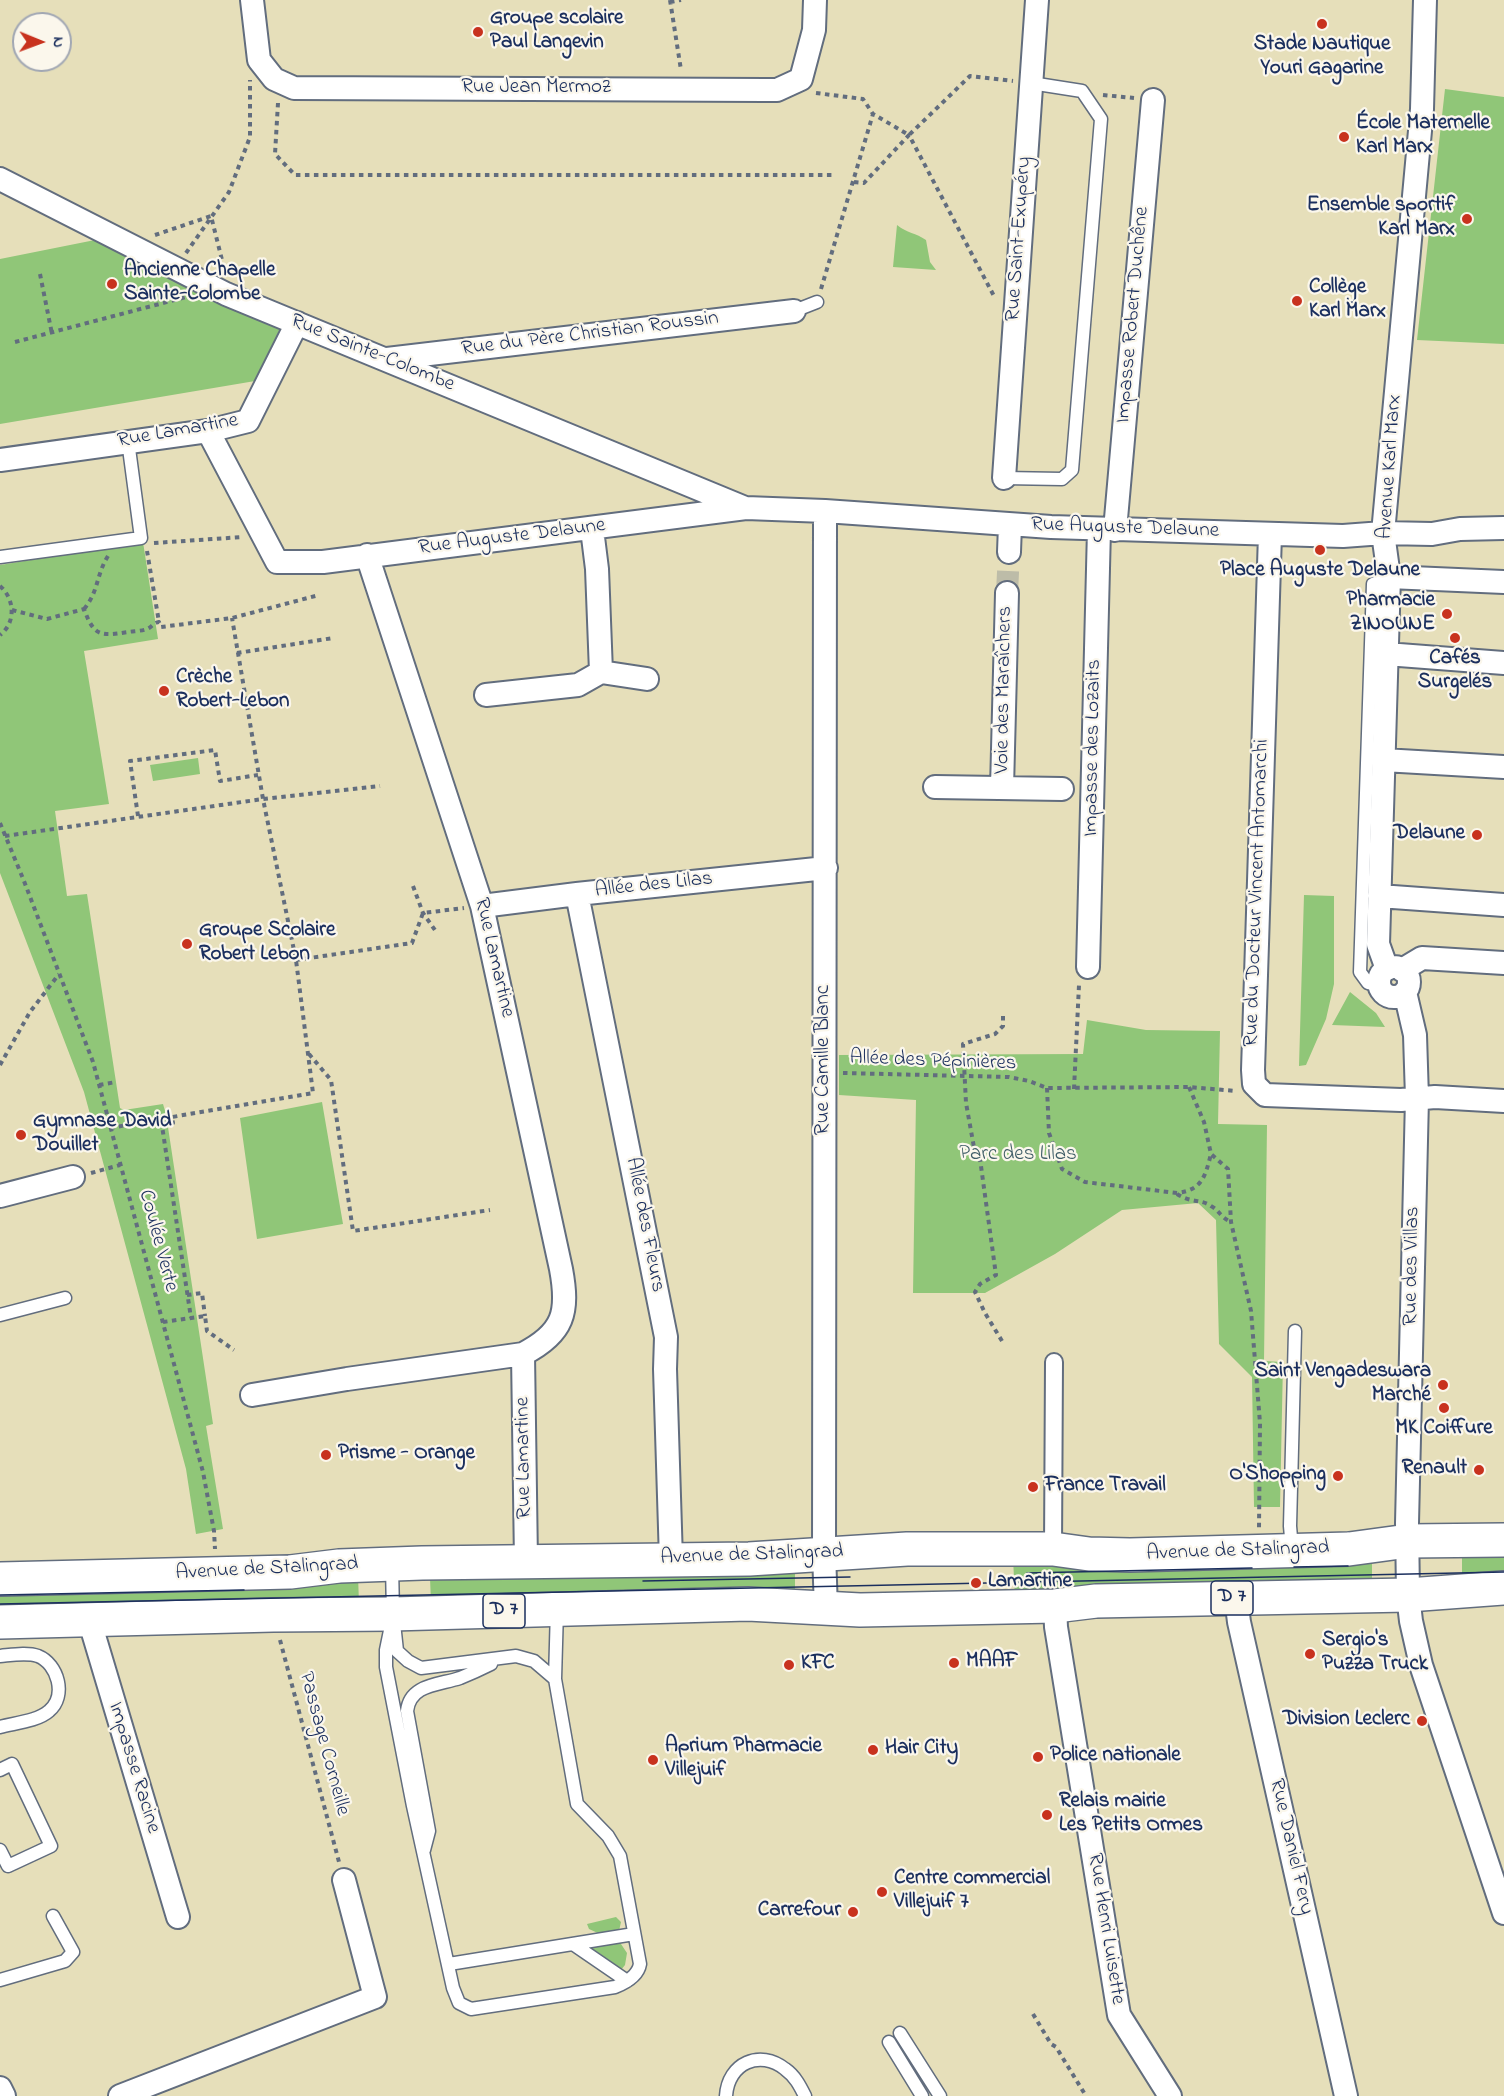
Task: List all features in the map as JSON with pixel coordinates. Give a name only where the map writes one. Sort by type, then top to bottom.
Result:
[{"type":"main road","name":"Avenue de Stalingrad","points":[[0,1578],[290,1572],[339,1566],[392,1564],[748,1559],[907,1550],[1053,1549],[1089,1554],[1130,1555],[1349,1549],[1408,1541],[1504,1540]]},
{"type":"main road","name":"Avenue de Stalingrad","points":[[0,1622],[748,1604],[826,1609],[1055,1606],[1096,1601],[1408,1595],[1504,1588]]},
{"type":"street","points":[[252,0],[259,60],[279,82]]},
{"type":"street","points":[[801,78],[813,30],[815,0]]},
{"type":"street","name":"Rue Saint-Exupéry","points":[[1004,478],[1037,0]]},
{"type":"street","name":"Avenue Karl Marx","points":[[1390,975],[1378,944],[1389,577],[1383,533],[1422,108],[1425,0]]},
{"type":"street","name":"Rue Jean Mermoz","points":[[279,82],[294,88],[777,90],[801,78]]},
{"type":"street","name":"Impasse Robert Duchêne","points":[[1107,529],[1153,100]]},
{"type":"street","name":"Rue Sainte-Colombe","points":[[0,179],[231,296],[685,483]]},
{"type":"street","name":"Rue du Père Christian Roussin","points":[[386,360],[794,311]]},
{"type":"street","name":"Rue Lamartine","points":[[0,460],[208,431],[248,421],[297,323]]},
{"type":"street","points":[[208,431],[261,531]]},
{"type":"street","name":"Rue Auguste Delaune","points":[[685,483],[746,508]]},
{"type":"street","name":"Rue Auguste Delaune","points":[[261,531],[277,562],[323,562],[746,508],[825,510],[1010,525],[1344,536],[1383,533],[1432,534],[1460,529],[1504,528]]},
{"type":"street","name":"Rue Camille Blanc","points":[[825,510],[824,1553],[826,1609]]},
{"type":"street","points":[[1009,552],[1010,525]]},
{"type":"street","points":[[592,529],[597,570],[601,672]]},
{"type":"street","name":"Impasse des Lozaits","points":[[1088,967],[1107,529]]},
{"type":"street","name":"Rue du Docteur Vincent Antomarchi","points":[[1265,1095],[1254,1084],[1253,1070],[1270,534]]},
{"type":"street","name":"Rue Lamartine","points":[[252,1395],[523,1354],[540,1346],[556,1330],[561,1319],[565,1290],[482,906],[367,555]]},
{"type":"street","points":[[1389,577],[1504,582]]},
{"type":"street","name":"Voie des Maraîchers","points":[[1002,788],[1007,593]]},
{"type":"street","points":[[1386,654],[1504,663]]},
{"type":"street","points":[[486,694],[578,685],[601,672],[647,679]]},
{"type":"street","points":[[1383,760],[1504,767]]},
{"type":"street","name":"Voie des Maraîchers","points":[[935,787],[1062,789]]},
{"type":"street","name":"Allée des Lilas","points":[[482,906],[826,868]]},
{"type":"street","name":"Allée des Fleurs","points":[[577,894],[666,1338],[671,1560]]},
{"type":"street","points":[[1379,896],[1504,905]]},
{"type":"street","points":[[1390,975],[1422,958],[1504,963]]},
{"type":"street","name":"Rue des Villas","points":[[1390,975],[1384,993],[1393,997],[1405,992],[1415,1035],[1417,1098],[1408,1541],[1408,1595],[1411,1621],[1421,1665],[1504,1913]]},
{"type":"street","points":[[1265,1095],[1401,1100],[1435,1097],[1504,1101]]},
{"type":"street","points":[[0,1196],[73,1177]]},
{"type":"street","name":"Rue Lamartine","points":[[523,1354],[526,1562]]},
{"type":"street","points":[[1053,1549],[1054,1362]]},
{"type":"street","name":"Rue Daniel Fery","points":[[1236,1598],[1239,1623],[1346,2096]]},
{"type":"street","name":"Rue Henri Luisette","points":[[1055,1606],[1056,1627],[1119,2015],[1170,2096]]},
{"type":"street","name":"Impasse Racine","points":[[89,1619],[178,1917]]},
{"type":"street","points":[[120,2096],[375,1997],[344,1880]]},
{"type":"street","points":[[0,2088],[4,2096]]},
{"type":"lane","points":[[1004,478],[1062,479],[1072,470],[1101,120],[1083,91],[1031,82]]},
{"type":"lane","points":[[794,311],[817,302]]},
{"type":"lane","points":[[0,557],[141,538],[128,441]]},
{"type":"lane","points":[[1389,577],[1373,584],[1360,972],[1368,983],[1390,975]]},
{"type":"lane","points":[[0,1315],[65,1299]]},
{"type":"lane","points":[[1292,1550],[1290,1526],[1294,1331]]},
{"type":"lane","points":[[392,1564],[393,1614],[397,1651],[408,1661],[421,1668],[516,1656],[534,1661],[555,1679]]},
{"type":"lane","points":[[393,1614],[386,1650],[386,1667],[448,1964],[457,1999],[463,2007],[471,2009],[615,1987],[635,1975],[640,1964],[620,1856],[608,1836],[577,1804],[555,1679],[557,1609]]},
{"type":"lane","points":[[0,1656],[33,1654],[44,1659],[56,1674],[58,1690],[55,1705],[47,1713],[0,1727]]},
{"type":"lane","points":[[423,1852],[429,1831],[407,1711],[409,1702],[423,1688],[457,1679],[503,1658]]},
{"type":"lane","points":[[0,1770],[12,1764],[51,1845],[8,1866],[0,1850]]},
{"type":"lane","points":[[0,1980],[65,1961],[72,1952],[53,1916]]},
{"type":"lane","points":[[448,1964],[634,1934]]},
{"type":"lane","points":[[573,1944],[627,1981]]},
{"type":"lane","points":[[900,2033],[940,2096]]},
{"type":"lane","points":[[889,2042],[922,2096]]},
{"type":"lane","points":[[726,2096],[728,2081],[732,2073],[744,2064],[760,2061],[784,2067],[792,2074],[805,2096]]},
{"type":"path","points":[[681,0],[670,1],[684,90]]},
{"type":"path","points":[[15,342],[192,295],[171,282],[211,216],[229,192],[250,136],[250,82],[259,60]]},
{"type":"path","points":[[854,182],[864,183],[909,135],[970,76],[1031,82]]},
{"type":"path","points":[[801,78],[810,92],[863,99],[873,114],[909,135],[999,304],[1015,312]]},
{"type":"path","points":[[279,82],[275,154],[295,175],[832,175]]},
{"type":"path","points":[[1083,91],[1107,96],[1153,100]]},
{"type":"path","points":[[817,302],[873,114]]},
{"type":"path","points":[[127,244],[211,216]]},
{"type":"path","points":[[211,216],[231,296]]},
{"type":"path","points":[[40,274],[52,334]]},
{"type":"path","points":[[261,531],[242,537],[146,544],[161,627],[232,618],[319,596]]},
{"type":"path","points":[[12,610],[47,619],[84,609],[95,595],[102,567],[110,553],[111,542]]},
{"type":"path","points":[[0,586],[6,592],[12,610],[10,623],[0,635]]},
{"type":"path","points":[[84,609],[94,630],[105,635],[148,629],[155,622],[159,622]]},
{"type":"path","points":[[162,1125],[173,1123],[172,1117],[314,1093],[297,960],[258,776],[232,618]]},
{"type":"path","points":[[237,652],[333,638]]},
{"type":"path","points":[[138,816],[130,761],[214,750],[220,780],[258,776]]},
{"type":"path","points":[[5,836],[263,799],[380,786]]},
{"type":"path","name":"Coulée Verte","points":[[0,823],[93,1062],[203,1472],[214,1531],[215,1574]]},
{"type":"path","points":[[413,886],[423,913],[437,933]]},
{"type":"path","points":[[423,913],[482,906]]},
{"type":"path","points":[[297,960],[412,943],[423,913]]},
{"type":"path","points":[[1074,1089],[1079,983],[1088,967]]},
{"type":"path","points":[[0,1065],[30,1012],[59,974]]},
{"type":"path","points":[[1002,1341],[975,1292],[980,1284],[996,1275],[980,1159],[975,1153],[964,1076],[963,1044],[995,1034],[1003,1026],[1003,1014]]},
{"type":"path","points":[[308,1053],[331,1080],[353,1231],[490,1210]]},
{"type":"path","name":"Allée des Pépinières","points":[[825,1073],[1009,1077],[1047,1088],[1189,1087],[1219,1088],[1265,1095]]},
{"type":"path","points":[[99,1085],[116,1082]]},
{"type":"path","points":[[1047,1088],[1048,1133],[1062,1169],[1085,1182],[1177,1193],[1190,1192],[1199,1186],[1207,1170],[1211,1154],[1204,1122],[1189,1087]]},
{"type":"path","points":[[110,1128],[161,1119],[191,1318]]},
{"type":"path","points":[[1211,1154],[1228,1169],[1231,1222],[1251,1311],[1260,1423],[1260,1551]]},
{"type":"path","points":[[73,1177],[120,1165]]},
{"type":"path","points":[[1177,1193],[1186,1200],[1212,1206],[1222,1218],[1231,1222]]},
{"type":"path","points":[[187,1295],[201,1293],[207,1331],[234,1350]]},
{"type":"path","points":[[163,1322],[205,1316]]},
{"type":"path","name":"Passage Corneille","points":[[273,1615],[344,1880]]},
{"type":"path","points":[[1032,2014],[1051,2044],[1056,2047],[1085,2096]]},
{"type":"green space","name":"Ensemble sportif Karl Marx","points":[[1445,89],[1504,97],[1504,344],[1417,340]]},
{"type":"green space","points":[[897,225],[926,240],[930,262],[936,270],[893,267]]},
{"type":"green space","points":[[95,240],[281,325],[261,380],[0,424],[0,259]]},
{"type":"green space","points":[[143,542],[158,639],[84,651],[109,804],[55,811],[67,896],[87,894],[120,1108],[124,1110],[163,1104],[166,1114],[213,1424],[206,1426],[223,1529],[196,1534],[186,1469],[84,1092],[0,873],[0,565]]},
{"type":"green space","points":[[198,758],[200,774],[153,781],[150,765]]},
{"type":"green space","points":[[1304,895],[1334,896],[1334,984],[1326,1019],[1306,1065],[1299,1066]]},
{"type":"green space","points":[[1350,992],[1376,1013],[1385,1027],[1332,1025]]},
{"type":"green space","name":"Parc des Lilas","points":[[1087,1020],[1146,1030],[1220,1031],[1218,1124],[1267,1125],[1264,1361],[1283,1362],[1280,1507],[1254,1507],[1252,1377],[1219,1344],[1216,1220],[1198,1203],[1122,1210],[1055,1254],[985,1293],[913,1293],[916,1100],[839,1095],[839,1055],[1083,1054]]},
{"type":"green space","points":[[322,1102],[343,1224],[257,1239],[240,1118]]},
{"type":"green space","points":[[1372,1555],[1372,1582],[1015,1598],[1013,1558]]},
{"type":"green space","points":[[1504,1555],[1504,1578],[1462,1579],[1462,1556]]},
{"type":"green space","points":[[795,1567],[795,1599],[431,1602],[430,1578]]},
{"type":"green space","points":[[358,1575],[359,1604],[0,1612],[0,1588]]},
{"type":"green space","points":[[616,1917],[621,1922],[619,1931],[600,1934],[589,1929],[587,1924]]},
{"type":"green space","points":[[616,1942],[621,1944],[627,1953],[625,1965],[621,1970],[587,1947]]},
{"type":"tunnel","points":[[1007,593],[1009,552]]},
{"type":"tram line","points":[[1294,1567],[1348,1566]]},
{"type":"tram line","points":[[1027,1573],[1252,1568]]},
{"type":"tram line","points":[[0,1604],[1504,1572]]},
{"type":"tram line","points":[[643,1581],[850,1577]]},
{"type":"tram line","points":[[0,1595],[244,1590]]},
{"type":"place","name":"Stade Nautique Youri Gagarine","points":[[1322,24]]},
{"type":"place","name":"Groupe scolaire Paul Langevin","points":[[478,32]]},
{"type":"place","name":"École Maternelle Karl Marx","points":[[1344,137]]},
{"type":"place","name":"Ensemble sportif Karl Marx","points":[[1467,219]]},
{"type":"place","name":"Ancienne Chapelle Sainte-Colombe","points":[[112,284]]},
{"type":"place","name":"Collège Karl Marx","points":[[1297,301]]},
{"type":"place","name":"Place Auguste Delaune","points":[[1320,550]]},
{"type":"place","name":"Pharmacie ZINOUNE","points":[[1447,614]]},
{"type":"place","name":"Cafés Surgelés","points":[[1455,638]]},
{"type":"place","name":"Crèche Robert-Lebon","points":[[164,691]]},
{"type":"place","name":"Delaune","points":[[1477,835]]},
{"type":"place","name":"Groupe Scolaire Robert Lebon","points":[[187,944]]},
{"type":"place","name":"Gymnase David Douillet","points":[[21,1135]]},
{"type":"place","name":"Saint Vengadeswara Marché","points":[[1443,1385]]},
{"type":"place","name":"MK Coiffure","points":[[1444,1408]]},
{"type":"place","name":"Prisme - Orange","points":[[326,1455]]},
{"type":"place","name":"Renault","points":[[1479,1470]]},
{"type":"place","name":"O'Shopping","points":[[1338,1476]]},
{"type":"place","name":"France Travail","points":[[1033,1487]]},
{"type":"place","name":"Lamartine","points":[[976,1583]]},
{"type":"place","name":"Sergio's Puzza Truck","points":[[1310,1654]]},
{"type":"place","name":"MAAF","points":[[954,1663]]},
{"type":"place","name":"KFC","points":[[789,1665]]},
{"type":"place","name":"Division Leclerc","points":[[1422,1721]]},
{"type":"place","name":"Hair City","points":[[873,1750]]},
{"type":"place","name":"Police nationale","points":[[1038,1757]]},
{"type":"place","name":"Aprium Pharmacie Villejuif","points":[[653,1760]]},
{"type":"place","name":"Relais mairie Les Petits Ormes","points":[[1047,1815]]},
{"type":"place","name":"Centre commercial Villejuif 7","points":[[882,1892]]},
{"type":"place","name":"Carrefour","points":[[853,1912]]}]
